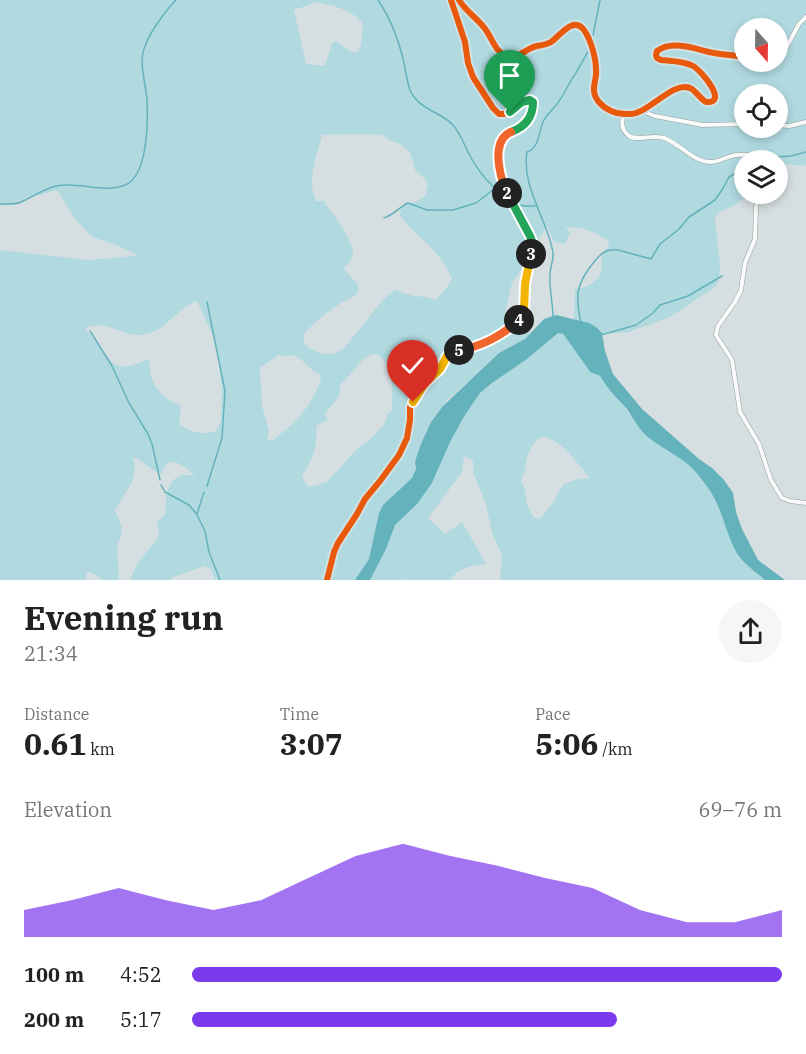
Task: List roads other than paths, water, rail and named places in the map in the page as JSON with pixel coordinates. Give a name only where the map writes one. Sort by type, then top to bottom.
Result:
[{"type":"street","points":[[327,580],[338,543],[365,499],[399,455],[407,438],[410,407],[421,388],[440,369],[450,353],[498,336],[518,321],[524,312],[525,284],[532,241],[528,229],[503,184],[498,164],[503,139],[508,133],[522,128],[532,113],[533,105],[528,99],[504,114],[499,114],[493,108],[473,77],[465,42],[451,0]]},
{"type":"street","points":[[459,0],[484,26],[500,53],[508,58],[518,57],[529,49],[548,44],[567,27],[575,25],[581,27],[585,31],[595,60],[597,71],[594,95],[606,108],[624,114],[642,111],[677,88],[692,89],[706,102],[711,103],[715,99],[704,74],[688,63],[658,60],[656,55],[659,49],[690,47],[734,56]]},
{"type":"street","points":[[788,44],[799,24],[806,17]]},
{"type":"street","points":[[642,111],[655,116],[703,125],[734,124]]},
{"type":"street","points":[[624,114],[623,129],[630,137],[637,139],[656,136],[666,139],[705,162],[734,155]]},
{"type":"street","points":[[788,126],[806,122]]},
{"type":"street","points":[[757,204],[755,239],[745,262],[741,290],[718,326],[716,335],[732,360],[740,412],[757,439],[771,480],[783,498],[806,503]]},
{"type":"water","points":[[556,315],[589,323],[602,333],[613,374],[642,409],[724,480],[733,493],[742,529],[758,560],[785,580],[765,580],[744,562],[734,547],[713,496],[698,474],[645,435],[580,347],[573,340],[558,333],[480,393],[451,440],[432,483],[417,504],[395,525],[370,580],[355,580],[369,559],[379,513],[383,505],[412,478],[421,444],[431,422],[442,407],[499,353],[525,339],[544,319]]},
{"type":"waterway","points":[[0,204],[20,202],[56,186],[108,188],[125,185],[133,180],[142,160],[147,134],[143,53],[154,28],[176,0]]},
{"type":"waterway","points":[[378,0],[397,38],[409,87],[414,97],[452,124],[479,171],[506,197]]},
{"type":"waterway","points":[[592,40],[600,0]]},
{"type":"waterway","points":[[553,318],[550,280],[553,252],[531,190],[526,165],[527,152],[534,147],[544,120],[556,106],[588,51]]},
{"type":"waterway","points":[[788,156],[806,152]]},
{"type":"waterway","points":[[581,323],[578,290],[588,270],[599,256],[607,251],[618,250],[651,259],[660,244],[679,229],[689,217],[715,200],[729,177],[734,174]]},
{"type":"waterway","points":[[384,218],[408,203],[427,210],[453,210],[476,203],[494,189]]},
{"type":"waterway","points":[[513,203],[535,206]]},
{"type":"waterway","points":[[601,335],[636,325],[660,305],[688,296],[722,276]]},
{"type":"waterway","points":[[207,302],[225,391],[222,438],[207,486]]},
{"type":"waterway","points":[[90,331],[112,366],[129,403],[148,434],[160,480]]},
{"type":"waterway","points":[[566,331],[593,369],[605,373]]},
{"type":"waterway","points":[[161,485],[165,492],[189,505],[196,513],[205,531],[209,552],[220,580]]},
{"type":"waterway","points":[[197,514],[204,492]]}]
